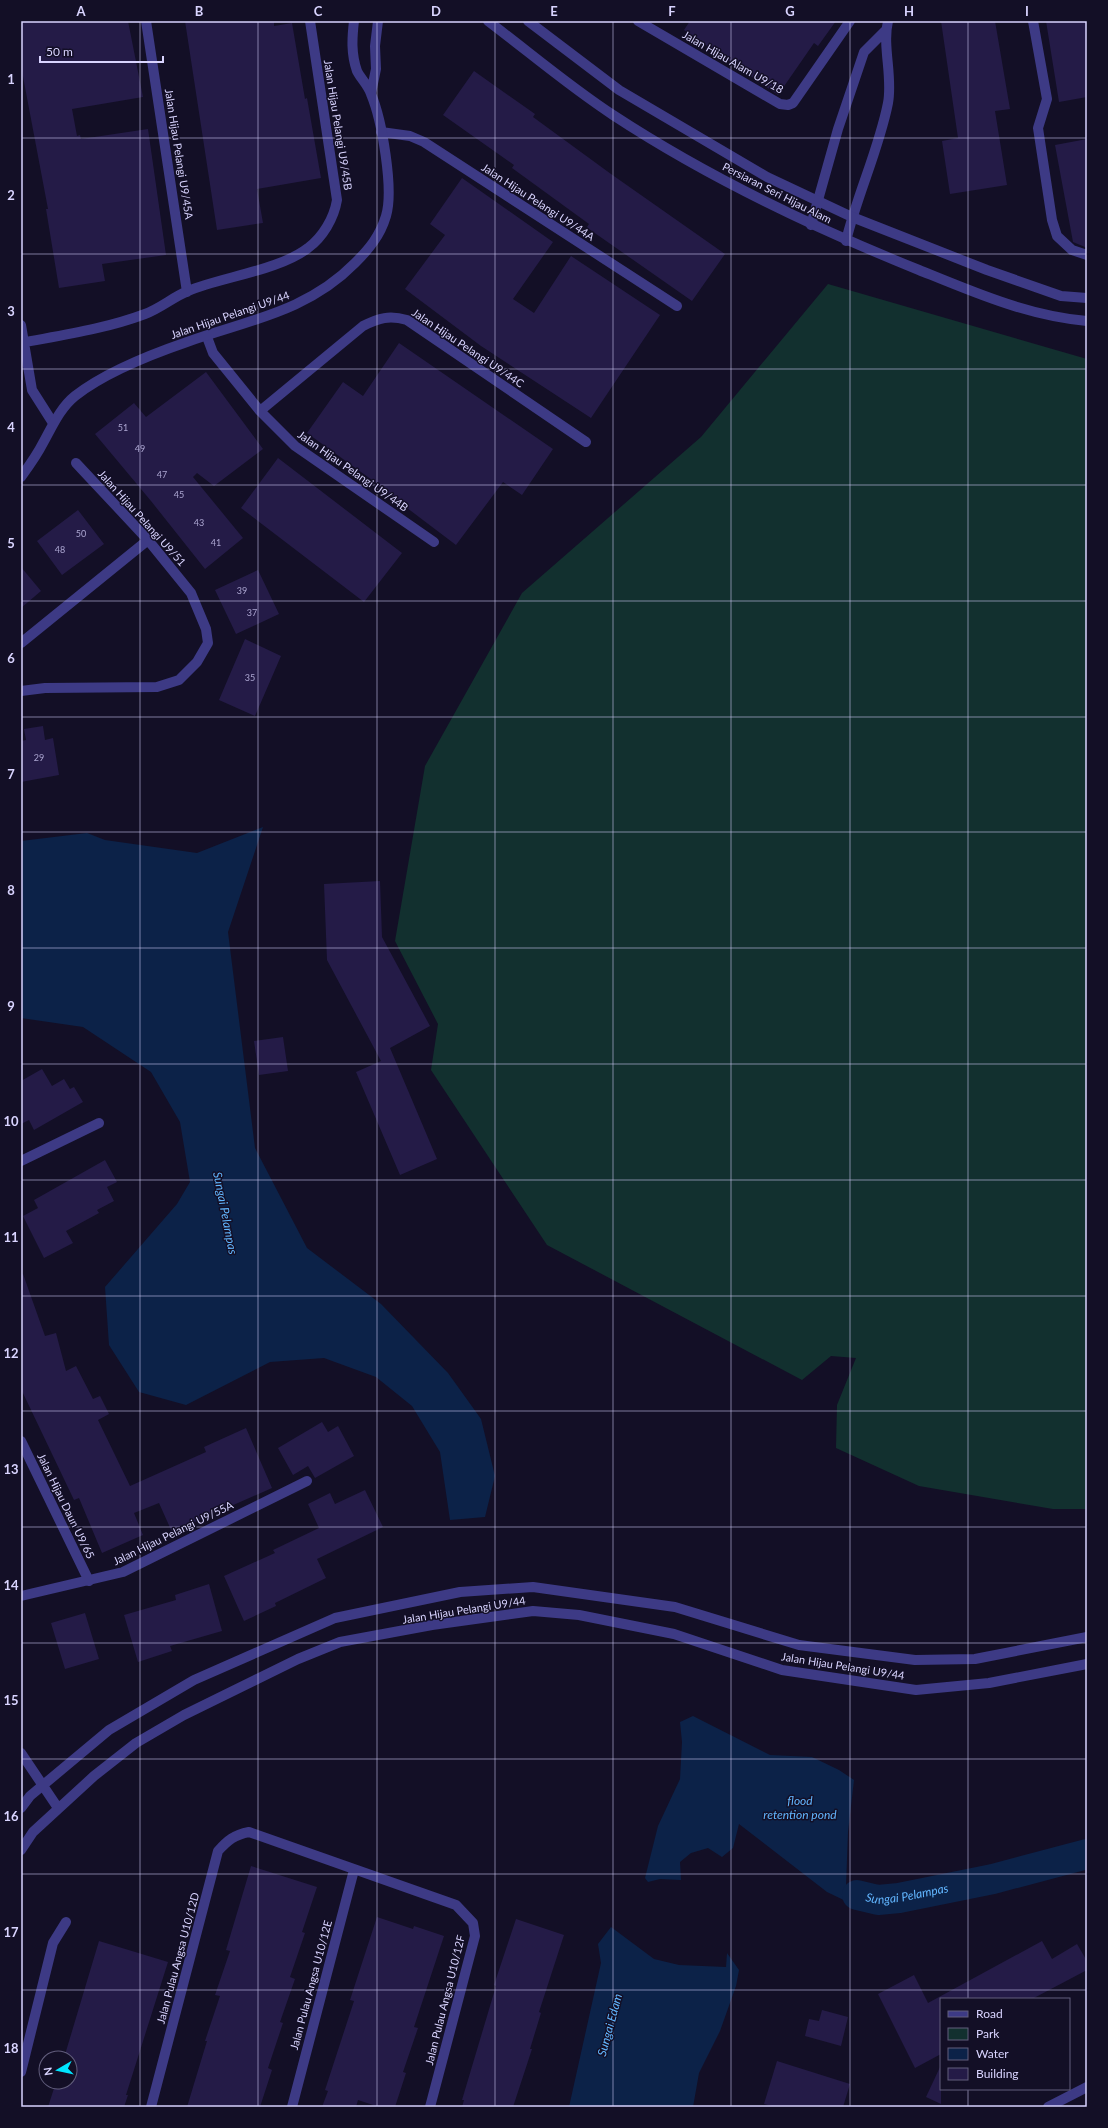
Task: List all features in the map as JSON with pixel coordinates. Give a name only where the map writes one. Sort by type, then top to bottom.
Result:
[{"type":"street","name":"Jalan Hijau Pelangi U9/45A","points":[[146,21],[187,292]]},
{"type":"street","name":"Jalan Hijau Pelangi U9/45B","points":[[22,343],[112,326],[160,307],[187,292],[286,261],[308,248],[325,231],[335,210],[337,200],[310,21]]},
{"type":"street","name":"Jalan Hijau Pelangi U9/44","points":[[21,477],[37,454],[53,423],[74,397],[104,377],[188,342],[271,316],[307,300],[345,274],[373,246],[386,216],[390,191],[381,132],[371,94],[358,71],[351,43],[354,21]]},
{"type":"street","name":"Jalan Hijau Pelangi U9/44","points":[[371,94],[376,68],[375,46],[378,21]]},
{"type":"street","name":"Persiaran Seri Hijau Alam","points":[[488,21],[611,114],[687,161],[811,225],[846,241],[987,297],[1059,319],[1087,322]]},
{"type":"street","name":"Persiaran Seri Hijau Alam","points":[[528,21],[619,90],[767,177],[852,217],[987,270],[1061,296],[1087,298]]},
{"type":"street","name":"Jalan Hijau Alam U9/18","points":[[638,21],[780,104],[788,105],[796,99],[850,21]]},
{"type":"street","points":[[1033,21],[1047,99],[1038,128],[1052,220],[1057,236],[1072,250],[1087,255]]},
{"type":"street","points":[[811,225],[817,201],[864,52],[887,25]]},
{"type":"street","points":[[846,241],[888,102],[889,61],[887,25]]},
{"type":"street","name":"Jalan Hijau Pelangi U9/44A","points":[[381,132],[410,136],[424,142],[677,306]]},
{"type":"street","name":"Jalan Hijau Pelangi U9/44C","points":[[260,411],[363,326],[376,319],[394,316],[407,320],[586,442]]},
{"type":"street","points":[[21,325],[22,343],[32,390],[53,423]]},
{"type":"street","name":"Jalan Hijau Pelangi U9/44B","points":[[207,337],[213,353],[260,411],[295,446],[434,542]]},
{"type":"street","name":"Jalan Hijau Pelangi U9/51","points":[[21,691],[45,688],[157,688],[180,680],[197,662],[208,643],[206,629],[191,593],[148,540],[76,463]]},
{"type":"street","points":[[21,643],[148,540]]},
{"type":"street","points":[[21,1161],[99,1123]]},
{"type":"street","name":"Jalan Hijau Daun U9/65","points":[[21,1442],[89,1581]]},
{"type":"street","name":"Jalan Hijau Pelangi U9/55A","points":[[21,1596],[123,1572],[307,1481]]},
{"type":"street","name":"Jalan Hijau Pelangi U9/44","points":[[21,1808],[30,1796],[109,1730],[194,1680],[335,1618],[460,1592],[532,1587],[675,1607],[799,1645],[915,1660],[975,1659],[1087,1637]]},
{"type":"street","name":"Jalan Hijau Pelangi U9/44","points":[[21,1850],[32,1832],[94,1776],[136,1743],[184,1715],[298,1659],[340,1642],[432,1625],[532,1611],[579,1616],[674,1634],[782,1670],[916,1690],[989,1683],[1087,1664]]},
{"type":"street","points":[[21,1753],[58,1808]]},
{"type":"street","name":"Jalan Pulau Angsa U10/12D","points":[[151,2107],[218,1851],[228,1840],[237,1834],[249,1832],[354,1870]]},
{"type":"street","name":"Jalan Pulau Angsa U10/12F","points":[[354,1870],[456,1905],[473,1923],[476,1936],[430,2107]]},
{"type":"street","name":"Jalan Pulau Angsa U10/12E","points":[[292,2107],[354,1870]]},
{"type":"street","points":[[21,2072],[53,1943],[66,1922]]},
{"type":"street","points":[[1048,2107],[1087,2087]]},
{"type":"green space","points":[[828,284],[1087,359],[1087,1509],[1053,1509],[919,1486],[836,1448],[837,1405],[856,1358],[831,1356],[802,1380],[547,1245],[431,1070],[438,1024],[395,941],[425,766],[522,593],[701,437]]},
{"type":"water","points":[[263,827],[228,932],[255,1148],[307,1248],[381,1304],[448,1373],[481,1419],[495,1476],[485,1517],[450,1520],[440,1452],[412,1406],[376,1377],[324,1358],[270,1362],[186,1405],[139,1392],[109,1345],[105,1287],[177,1204],[190,1182],[180,1122],[151,1072],[83,1027],[21,1018],[21,841],[87,833],[105,840],[197,853]]},
{"type":"water","name":"flood retention pond","points":[[693,1716],[770,1755],[812,1757],[839,1770],[854,1780],[848,1832],[846,1886],[866,1891],[896,1893],[900,1906],[852,1904],[827,1892],[739,1824],[733,1848],[722,1857],[708,1848],[691,1853],[680,1862],[681,1880],[660,1879],[648,1882],[645,1878],[658,1826],[680,1779],[682,1742],[680,1722]]},
{"type":"water","name":"Sungai Edam","points":[[611,1927],[654,1959],[679,1965],[726,1967],[727,1953],[739,1970],[736,1986],[720,2031],[699,2073],[693,2107],[569,2107],[601,1963],[598,1944]]},
{"type":"building","points":[[21,21],[128,21],[143,97],[72,109],[77,136],[80,135],[81,139],[148,129],[166,255],[102,264],[105,281],[59,288],[46,209],[48,209],[21,66]]},
{"type":"building","points":[[185,21],[274,21],[274,26],[292,23],[321,178],[257,189],[263,223],[217,230]]},
{"type":"building","points":[[690,21],[836,21],[818,46],[814,43],[778,95],[684,30]]},
{"type":"building","points":[[941,21],[995,21],[1010,109],[995,111],[1007,185],[950,194],[942,141],[958,138]]},
{"type":"building","points":[[1046,21],[1087,21],[1087,97],[1059,102]]},
{"type":"building","points":[[474,71],[535,114],[533,117],[611,174],[725,254],[692,301],[589,229],[587,227],[589,224],[512,168],[514,165],[443,115]]},
{"type":"building","points":[[1087,139],[1087,247],[1085,247],[1073,242],[1055,145]]},
{"type":"building","points":[[462,178],[553,242],[513,299],[534,313],[571,256],[660,315],[591,418],[481,346],[405,289],[445,235],[430,224]]},
{"type":"building","points":[[399,343],[553,449],[522,495],[503,482],[456,545],[378,486],[379,485],[307,433],[343,382],[363,396]]},
{"type":"building","points":[[206,372],[263,449],[214,486],[197,473],[193,477],[243,538],[205,569],[95,434],[134,403],[146,417]]},
{"type":"building","points":[[278,458],[402,553],[364,602],[241,508]]},
{"type":"building","points":[[78,510],[104,544],[62,575],[37,541]]},
{"type":"building","points":[[21,567],[41,591],[21,608]]},
{"type":"building","points":[[258,570],[279,614],[236,634],[215,590]]},
{"type":"building","points":[[245,639],[281,656],[255,716],[219,700]]},
{"type":"building","points":[[43,726],[45,740],[53,738],[59,775],[21,782],[21,741],[26,740],[24,729]]},
{"type":"building","points":[[380,881],[382,937],[430,1026],[390,1048],[437,1159],[400,1175],[356,1072],[381,1061],[327,960],[324,884]]},
{"type":"building","points":[[283,1037],[288,1071],[259,1075],[254,1041]]},
{"type":"building","points":[[42,1069],[52,1086],[64,1079],[70,1089],[74,1087],[83,1102],[34,1130],[29,1120],[21,1124],[21,1081]]},
{"type":"building","points":[[105,1160],[117,1182],[107,1187],[114,1201],[97,1210],[99,1213],[66,1231],[73,1243],[44,1258],[23,1216],[38,1208],[34,1200]]},
{"type":"building","points":[[23,1274],[45,1336],[56,1333],[66,1371],[76,1366],[93,1399],[100,1396],[109,1414],[98,1420],[130,1486],[206,1452],[204,1447],[246,1428],[272,1488],[172,1532],[159,1503],[134,1513],[143,1535],[102,1553],[79,1498],[74,1500],[21,1389],[21,1275]]},
{"type":"building","points":[[322,1422],[328,1432],[338,1426],[354,1456],[315,1478],[308,1466],[293,1475],[278,1448]]},
{"type":"building","points":[[365,1490],[383,1527],[317,1559],[326,1578],[275,1603],[276,1606],[244,1621],[224,1576],[275,1553],[273,1550],[319,1528],[308,1504],[330,1493],[335,1504]]},
{"type":"building","points":[[209,1584],[222,1631],[170,1646],[172,1651],[138,1662],[124,1615],[176,1600],[175,1595]]},
{"type":"building","points":[[85,1613],[99,1659],[65,1669],[51,1623]]},
{"type":"building","points":[[251,1866],[317,1887],[302,1932],[305,1933],[290,1977],[295,1979],[280,2022],[283,2023],[268,2068],[272,2070],[260,2107],[187,2107],[207,2041],[205,2041],[220,1996],[215,1995],[230,1951],[226,1950]]},
{"type":"building","points":[[377,1917],[413,1929],[414,1926],[444,1936],[414,2027],[418,2028],[403,2072],[406,2073],[395,2107],[379,2107],[358,2100],[356,2107],[322,2107],[328,2091],[325,2090],[354,2001],[350,2000]]},
{"type":"building","points":[[516,1919],[564,1935],[539,2012],[541,2013],[530,2049],[532,2049],[513,2107],[462,2107],[464,2100],[462,2100],[496,1986],[494,1985]]},
{"type":"building","points":[[99,1941],[168,1962],[126,2095],[128,2095],[124,2107],[48,2107],[53,2090],[78,2090],[78,2050],[66,2050]]},
{"type":"building","points":[[1042,1941],[1052,1959],[1077,1944],[1087,1961],[1087,1970],[1034,1998],[940,1998],[940,2055],[915,2068],[878,1994],[914,1975],[928,2003]]},
{"type":"building","points":[[822,2010],[848,2017],[841,2046],[805,2036],[809,2019],[819,2021]]},
{"type":"building","points":[[777,2061],[850,2084],[843,2107],[775,2107],[764,2104]]},
{"type":"building","points":[[940,2067],[941,2104],[926,2097]]},
{"type":"waterway","name":"Sungai Pelampas","points":[[857,1895],[878,1900],[899,1898],[993,1879],[1087,1854]]}]
